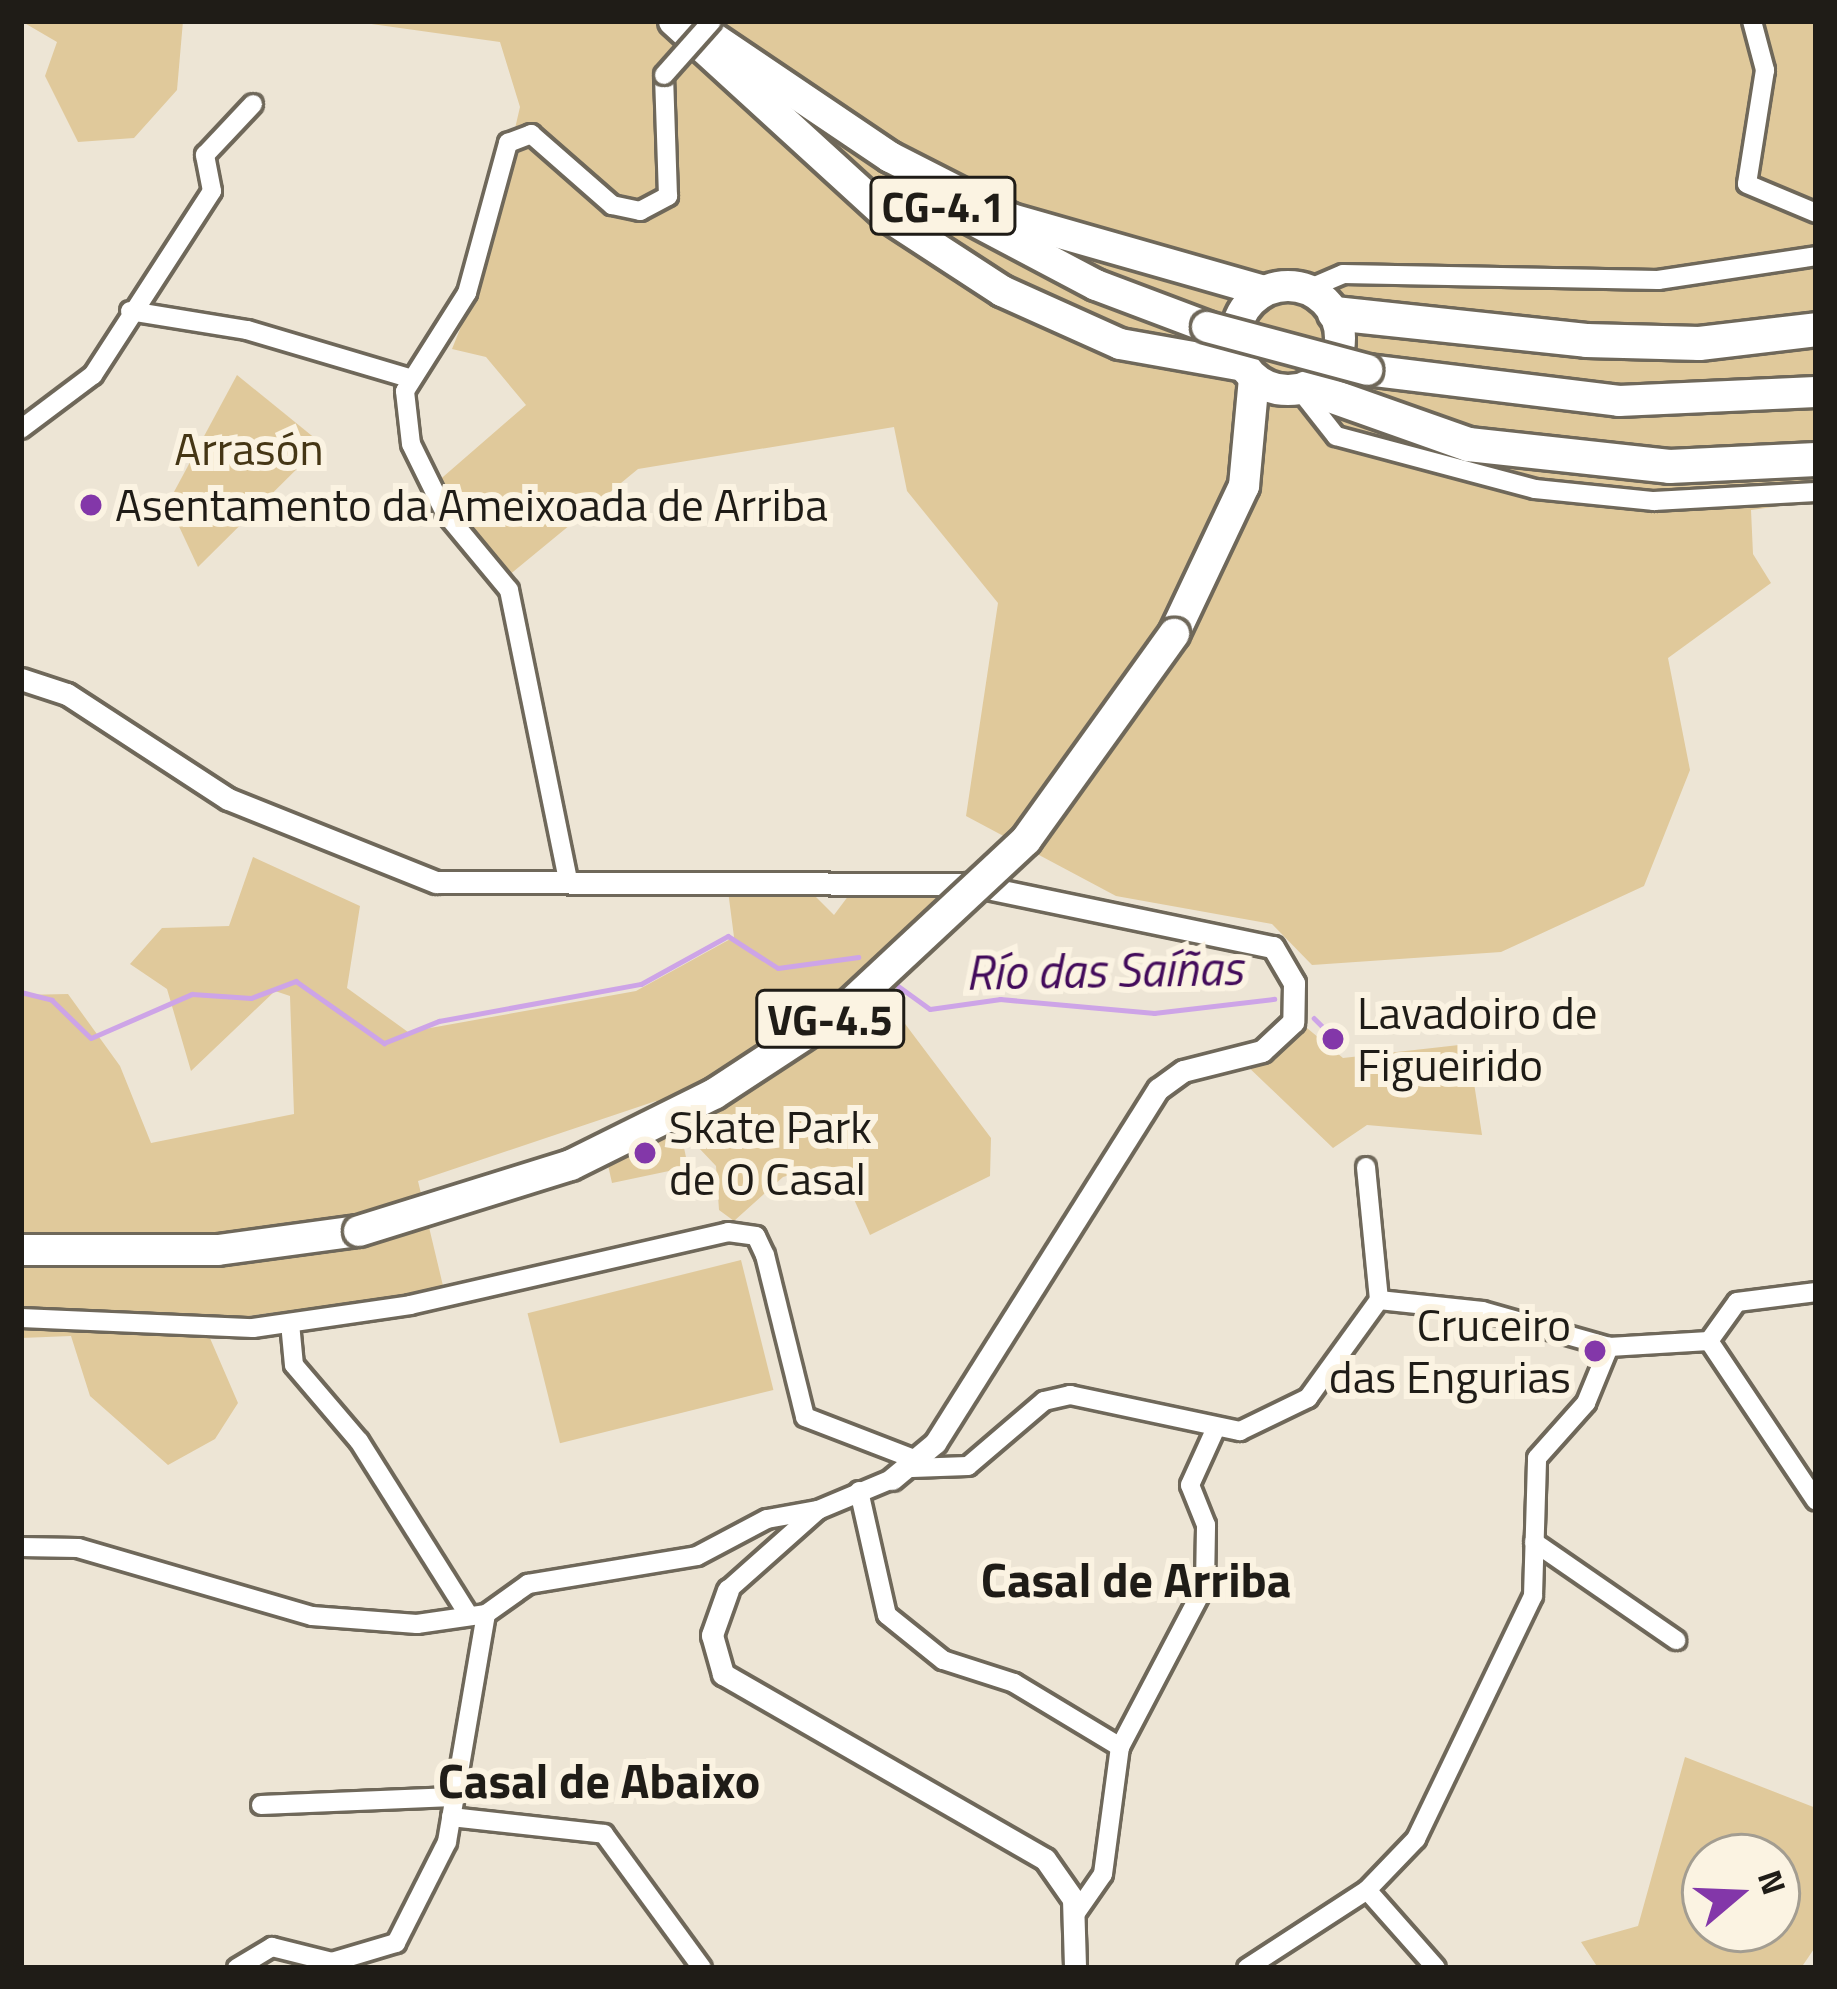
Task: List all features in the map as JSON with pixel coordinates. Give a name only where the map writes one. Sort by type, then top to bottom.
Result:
[{"type":"highway","points":[[674,21],[890,218],[1002,290],[1120,344],[1249,372],[1468,444],[1669,466],[1816,459]]},
{"type":"highway","points":[[705,26],[890,157],[1012,218],[1263,291],[1309,290],[1334,314],[1340,348],[1296,389],[1254,442]]},
{"type":"highway","name":"CG-4.1","points":[[705,26],[858,154],[977,227],[1207,326],[1366,370],[1619,401],[1816,392]]},
{"type":"highway","points":[[1254,442],[1249,372],[1237,325],[1263,291]]},
{"type":"highway","points":[[1334,314],[1676,343],[1816,329]]},
{"type":"highway","name":"VG-4.5","points":[[21,1250],[218,1250],[358,1231],[571,1165],[714,1094],[847,1007],[1026,840],[1174,634],[1234,517],[1254,442]]},
{"type":"street","points":[[1752,21],[1765,70],[1747,184],[1816,213]]},
{"type":"street","points":[[568,880],[509,590],[445,513],[411,444],[412,379],[467,292],[508,143],[532,134],[612,206],[640,211],[668,196],[664,75],[705,26]]},
{"type":"street","points":[[21,429],[93,375],[130,311],[212,191],[205,155],[253,104]]},
{"type":"street","points":[[1309,290],[1343,274],[1658,280],[1816,256]]},
{"type":"street","points":[[130,311],[248,330],[412,379]]},
{"type":"street","points":[[1296,389],[1336,436],[1535,489],[1654,501],[1816,492]]},
{"type":"street","points":[[21,680],[67,694],[228,799],[436,882],[968,884],[1273,946],[1294,983],[1293,1022],[1262,1051],[1158,1090],[908,1470]]},
{"type":"street","points":[[21,1547],[78,1548],[312,1616],[417,1624],[476,1612],[528,1584],[697,1556],[767,1519],[818,1510],[908,1470],[968,1466],[1043,1401],[1070,1395],[1215,1430],[1240,1431],[1308,1398],[1379,1300],[1366,1167]]},
{"type":"street","points":[[21,1318],[290,1323],[728,1232],[756,1236],[805,1417],[908,1470]]},
{"type":"street","points":[[1709,1341],[1737,1302],[1816,1292]]},
{"type":"street","points":[[1379,1300],[1482,1311],[1609,1347],[1709,1341]]},
{"type":"street","points":[[237,1968],[272,1947],[332,1962],[396,1943],[452,1807],[476,1612],[358,1441],[294,1365],[290,1323]]},
{"type":"street","points":[[1709,1341],[1816,1501]]},
{"type":"street","points":[[1247,1968],[1367,1890],[1416,1839],[1533,1596],[1537,1458],[1586,1402],[1609,1347]]},
{"type":"street","points":[[1076,1913],[1103,1874],[1120,1747],[1205,1586],[1206,1525],[1190,1485],[1215,1430]]},
{"type":"street","points":[[859,1491],[899,1627],[943,1660],[1098,1725],[1120,1747]]},
{"type":"street","points":[[818,1510],[728,1590],[712,1635],[723,1674],[1045,1859],[1076,1913],[1075,1968]]},
{"type":"street","points":[[1534,1542],[1676,1640]]},
{"type":"street","points":[[261,1805],[452,1807],[604,1834],[702,1968]]},
{"type":"street","points":[[1367,1890],[1436,1968]]},
{"type":"green space","points":[[21,21],[183,21],[177,90],[134,138],[78,142],[45,76],[57,42]]},
{"type":"green space","points":[[350,21],[1816,21],[1816,501],[1751,510],[1753,554],[1771,583],[1668,658],[1690,770],[1644,886],[1501,952],[1312,965],[1272,924],[1116,896],[966,816],[998,603],[907,491],[894,427],[638,469],[508,576],[436,483],[526,405],[486,357],[452,349],[480,279],[520,107],[500,42]]},
{"type":"green space","name":"Arrasón","points":[[237,375],[322,444],[198,567],[168,503]]},
{"type":"green space","points":[[253,857],[360,906],[347,988],[408,1032],[636,991],[734,937],[727,883],[803,884],[834,915],[855,887],[966,895],[872,980],[991,1138],[990,1176],[870,1235],[844,1177],[814,1168],[783,1177],[734,1221],[719,1210],[716,1166],[680,1128],[688,1167],[612,1183],[602,1138],[674,1121],[656,1101],[418,1181],[444,1290],[203,1322],[238,1403],[215,1439],[168,1465],[90,1396],[71,1336],[21,1338],[21,995],[68,994],[120,1066],[151,1143],[294,1114],[290,996],[275,991],[191,1071],[167,989],[130,964],[162,928],[229,926]]},
{"type":"green space","points":[[1301,1023],[1343,1058],[1468,1044],[1482,1135],[1367,1125],[1333,1148],[1243,1062]]},
{"type":"green space","points":[[741,1260],[773,1390],[560,1443],[528,1313]]},
{"type":"green space","points":[[1685,1757],[1816,1808],[1816,1946],[1801,1968],[1598,1968],[1581,1942],[1638,1926]]},
{"type":"waterway","name":"Río das Saíñas","points":[[21,992],[52,1000],[91,1038],[192,994],[251,998],[296,981],[384,1043],[439,1021],[641,984],[728,936],[778,968],[858,957]]},
{"type":"waterway","name":"Río das Saíñas","points":[[890,980],[930,1009],[1000,999],[1154,1013],[1274,999]]},
{"type":"waterway","name":"Río das Saíñas","points":[[1314,1018],[1326,1030]]},
{"type":"place","name":"Asentamento da Ameixoada de Arriba","points":[[91,505]]},
{"type":"place","name":"Lavadoiro de Figueirido","points":[[1333,1039]]},
{"type":"place","name":"Skate Park de O Casal","points":[[645,1153]]},
{"type":"place","name":"Cruceiro das Engurias","points":[[1595,1351]]},
{"type":"district","name":"Casal de Arriba","points":[[1136,1580]]},
{"type":"district","name":"Casal de Abaixo","points":[[599,1781]]}]
